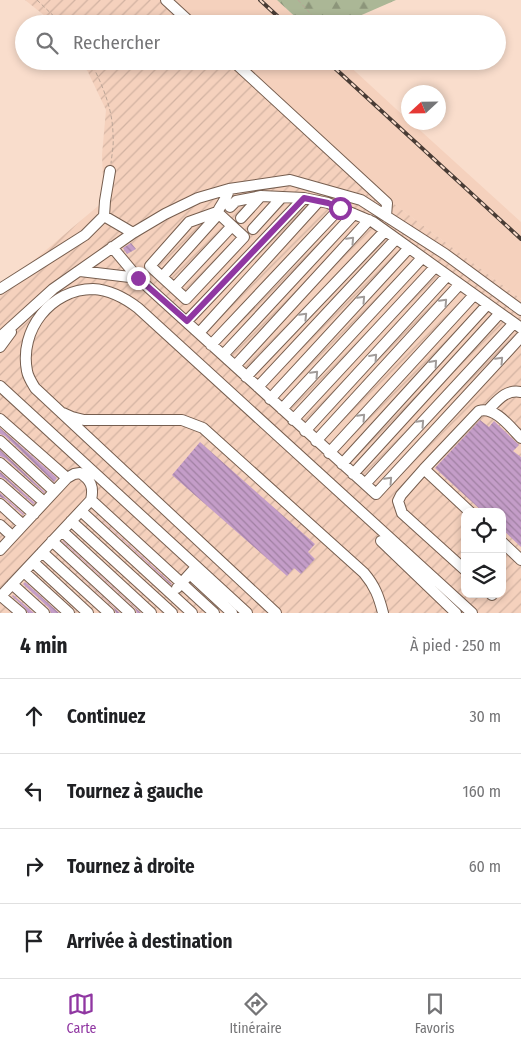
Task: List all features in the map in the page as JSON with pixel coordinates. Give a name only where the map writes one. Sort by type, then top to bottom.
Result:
[{"type":"lane","points":[[166,0],[182,15]]},
{"type":"lane","points":[[243,70],[387,203],[386,216]]},
{"type":"lane","points":[[0,289],[85,234],[104,216],[104,201],[110,171]]},
{"type":"lane","points":[[0,337],[53,290],[133,233],[198,198],[230,189],[290,180],[361,200],[445,254],[521,310]]},
{"type":"lane","points":[[162,277],[215,218],[230,189]]},
{"type":"lane","points":[[242,218],[260,196]]},
{"type":"lane","points":[[230,207],[236,201],[260,196],[304,198],[340,208],[369,220],[517,326],[364,484]]},
{"type":"lane","points":[[253,229],[282,197]]},
{"type":"lane","points":[[187,321],[304,198]]},
{"type":"lane","points":[[199,334],[319,201]]},
{"type":"lane","points":[[211,345],[340,208]]},
{"type":"lane","points":[[217,212],[244,237],[186,299],[150,266],[189,222],[217,212]]},
{"type":"lane","points":[[223,356],[354,214]]},
{"type":"lane","points":[[104,216],[133,233]]},
{"type":"lane","points":[[235,366],[369,220]]},
{"type":"lane","points":[[174,288],[232,226]]},
{"type":"lane","points":[[246,377],[385,231]]},
{"type":"lane","points":[[258,388],[396,239]]},
{"type":"lane","points":[[112,247],[138,278],[376,494],[521,337]]},
{"type":"lane","points":[[270,399],[409,248]]},
{"type":"lane","points":[[282,410],[422,258]]},
{"type":"lane","points":[[293,420],[435,267]]},
{"type":"lane","points":[[80,271],[138,278]]},
{"type":"lane","points":[[305,431],[447,276]]},
{"type":"lane","points":[[316,441],[459,285]]},
{"type":"lane","points":[[276,613],[35,388],[27,372],[26,352],[29,334],[40,314],[58,298],[74,292],[92,289],[124,298],[138,308],[472,613]]},
{"type":"lane","points":[[329,453],[474,296]]},
{"type":"lane","points":[[342,464],[487,305]]},
{"type":"lane","points":[[353,474],[500,313]]},
{"type":"lane","points":[[0,347],[26,314]]},
{"type":"lane","points":[[0,386],[193,570],[232,613]]},
{"type":"lane","points":[[488,410],[502,395],[515,391],[521,392]]},
{"type":"lane","points":[[0,399],[18,403]]},
{"type":"lane","points":[[461,566],[402,513],[398,500],[400,495],[479,411],[485,409],[499,417],[521,438]]},
{"type":"lane","points":[[58,410],[72,417],[84,420],[182,420],[203,428],[364,573],[379,596],[382,613]]},
{"type":"lane","points":[[0,419],[67,478]]},
{"type":"lane","points":[[0,441],[54,491]]},
{"type":"lane","points":[[0,463],[44,502]]},
{"type":"lane","points":[[424,470],[466,508]]},
{"type":"lane","points":[[0,550],[67,478],[80,473],[90,482],[93,491],[91,500],[1,596],[21,613]]},
{"type":"lane","points":[[0,484],[34,514]]},
{"type":"lane","points":[[91,500],[214,613]]},
{"type":"lane","points":[[0,504],[23,525]]},
{"type":"lane","points":[[81,511],[192,613]]},
{"type":"lane","points":[[71,521],[172,613]]},
{"type":"lane","points":[[0,526],[12,536]]},
{"type":"lane","points":[[62,531],[153,613],[193,570]]},
{"type":"lane","points":[[52,541],[130,613]]},
{"type":"lane","points":[[381,541],[456,613]]},
{"type":"lane","points":[[506,546],[521,560]]},
{"type":"lane","points":[[42,552],[108,613]]},
{"type":"lane","points":[[33,562],[88,613]]},
{"type":"lane","points":[[193,570],[247,613]]},
{"type":"lane","points":[[24,572],[69,613]]},
{"type":"lane","points":[[12,584],[44,613]]},
{"type":"path","points":[[37,0],[53,15]]},
{"type":"path","points":[[298,0],[312,15]]},
{"type":"path","points":[[95,70],[108,103],[114,134],[110,171]]},
{"type":"shaded area","points":[[25,0],[160,0],[176,15],[44,15]]},
{"type":"shaded area","points":[[160,0],[277,0],[293,15],[176,15]]},
{"type":"shaded area","points":[[87,70],[238,70],[330,156],[521,299],[521,613],[0,613],[0,289],[104,201],[102,155],[106,110]]},
{"type":"shaded area","points":[[238,70],[354,70],[401,114],[401,130],[420,130],[521,222],[521,299],[330,156]]},
{"type":"green space","points":[[277,0],[396,0],[362,15],[293,15]]},
{"type":"building","points":[[131,243],[136,249],[127,254],[123,248]]},
{"type":"building","points":[[480,420],[489,427],[494,421],[519,445],[513,451],[521,457],[521,547],[506,533],[506,508],[479,508],[435,468]]},
{"type":"building","points":[[0,428],[57,478],[54,482],[5,436],[0,434]]},
{"type":"building","points":[[200,442],[315,544],[308,552],[315,559],[301,574],[294,568],[287,576],[172,475]]},
{"type":"building","points":[[0,450],[45,492],[5,458],[0,456]]},
{"type":"building","points":[[0,472],[35,503],[33,504],[5,479],[0,477]]},
{"type":"building","points":[[0,493],[24,514],[0,497]]},
{"type":"building","points":[[91,510],[172,584],[171,585]]},
{"type":"building","points":[[62,541],[141,613],[137,613],[135,608]]},
{"type":"building","points":[[53,551],[120,613],[116,613],[114,608]]},
{"type":"building","points":[[25,582],[59,613],[51,613],[49,608],[23,584]]},
{"type":"building","points":[[13,595],[34,613],[28,613]]},
{"type":"railway","points":[[260,0],[276,15]]},
{"type":"railway","points":[[337,70],[521,239]]},
{"type":"route","points":[[138,278],[187,321],[304,198],[328,203],[340,208]]}]
